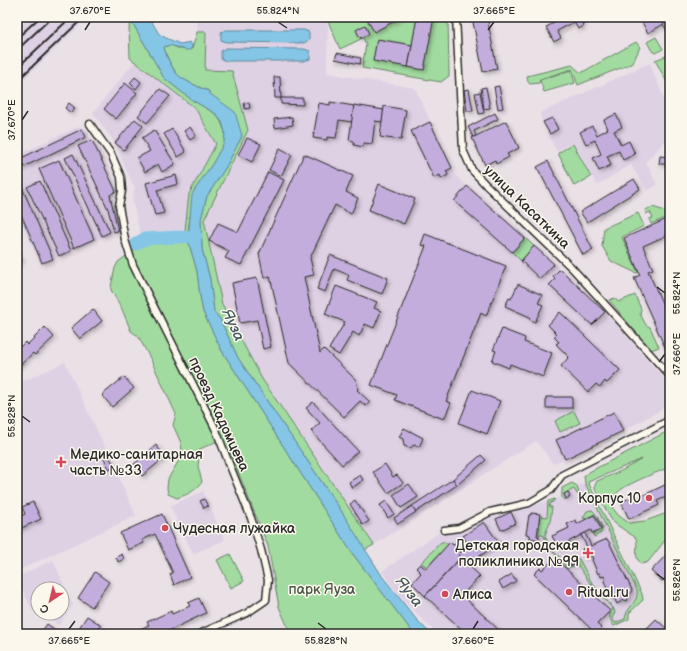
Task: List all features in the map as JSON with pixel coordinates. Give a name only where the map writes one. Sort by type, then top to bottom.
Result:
[{"type":"street","name":"улица Касаткина","points":[[456,17],[463,150],[472,170],[572,268],[670,376]]},
{"type":"street","name":"проезд Кадомцева","points":[[90,124],[111,154],[121,176],[122,191],[119,206],[126,244],[133,265],[216,430],[251,518],[268,580],[266,600],[247,613],[199,634]]},
{"type":"street","points":[[444,530],[459,528],[490,512],[529,503],[551,490],[562,475],[670,420]]},
{"type":"shaded area","points":[[21,17],[88,17],[17,86],[17,21]]},
{"type":"shaded area","points":[[232,17],[232,20],[328,21],[327,73],[415,88],[452,168],[459,179],[605,312],[670,385],[670,405],[623,431],[553,464],[536,441],[374,545],[262,379],[222,304],[204,220],[248,130],[205,70],[206,32],[197,32],[198,18]]},
{"type":"shaded area","points":[[134,62],[195,108],[216,144],[189,194],[185,230],[140,233],[132,199],[135,188],[115,143],[93,113]]},
{"type":"shaded area","points":[[650,63],[670,114],[670,136],[646,162],[657,185],[647,191],[631,165],[597,185],[573,142],[558,151],[556,150],[542,122],[540,113]]},
{"type":"shaded area","points":[[80,126],[87,131],[116,191],[110,195],[118,231],[41,264],[17,211],[17,155]]},
{"type":"shaded area","name":"Медико-санитарная часть №33","points":[[65,362],[109,456],[104,458],[108,469],[114,466],[136,516],[17,571],[17,384]]},
{"type":"shaded area","points":[[588,482],[642,594],[643,600],[629,613],[629,619],[614,626],[620,634],[437,634],[398,595],[382,571],[440,532],[556,499],[561,496],[560,493]]},
{"type":"shaded area","points":[[203,491],[225,540],[193,554],[170,506]]},
{"type":"shaded area","points":[[53,560],[62,581],[30,581],[30,606],[17,577]]},
{"type":"shaded area","points":[[70,598],[73,605],[70,609]]},
{"type":"shaded area","points":[[53,621],[62,621],[59,625]]},
{"type":"green space","points":[[272,17],[448,17],[449,76],[441,82],[362,68],[366,44],[363,38],[340,49],[328,21],[274,20]]},
{"type":"green space","points":[[132,22],[164,78],[192,100],[216,114],[225,132],[224,143],[213,163],[194,191],[188,231],[185,230],[189,194],[216,144],[195,108],[130,58],[129,26]]},
{"type":"green space","points":[[197,32],[206,32],[205,70],[232,71],[248,130],[204,220],[222,304],[262,379],[374,545],[364,550],[340,509],[238,358],[220,319],[214,312],[210,279],[202,249],[201,219],[207,196],[226,167],[242,136],[209,91],[183,79],[177,74],[171,65],[164,47],[170,45],[181,49],[192,49]]},
{"type":"green space","points":[[656,37],[663,49],[655,53],[652,51],[647,42]]},
{"type":"green space","points":[[636,42],[640,47],[633,63],[578,85],[572,69],[540,79],[539,83],[530,84],[528,82],[527,76],[572,65],[581,73]]},
{"type":"green space","points":[[670,55],[670,88],[655,60]]},
{"type":"green space","points":[[571,70],[575,83],[544,92],[540,80]]},
{"type":"green space","points":[[573,144],[591,177],[574,186],[558,153]]},
{"type":"green space","points":[[653,207],[670,213],[670,216],[651,224],[649,219],[653,218],[650,212],[646,214],[645,210]]},
{"type":"green space","points":[[638,213],[644,226],[622,237],[638,272],[636,273],[611,261],[602,246],[604,228]]},
{"type":"green space","points":[[525,238],[534,246],[521,261],[512,252]]},
{"type":"green space","name":"парк Яуза","points":[[188,240],[197,271],[203,312],[222,351],[352,553],[414,634],[291,634],[279,607],[268,546],[232,457],[224,443],[215,442],[200,449],[198,466],[202,482],[197,488],[177,498],[168,494],[168,479],[182,452],[181,443],[173,425],[176,414],[150,358],[138,336],[131,331],[121,307],[111,290],[111,287],[115,268],[118,262],[145,242]]},
{"type":"green space","points":[[635,295],[641,309],[640,314],[646,325],[650,327],[659,347],[651,350],[609,300],[615,298],[618,302]]},
{"type":"green space","points":[[574,411],[580,423],[560,432],[555,421]]},
{"type":"green space","points":[[670,430],[670,467],[642,478],[622,489],[616,495],[612,507],[618,515],[629,523],[645,521],[670,512],[670,534],[648,562],[642,564],[639,561],[636,555],[636,538],[612,521],[595,489],[597,481],[621,471],[642,459],[588,482],[642,594],[643,600],[629,613],[629,619],[614,626],[610,619],[611,611],[613,609],[592,586],[577,564],[567,569],[551,550],[543,535],[539,535],[540,516],[547,517],[548,501],[555,499],[550,503],[549,507],[552,507],[550,523],[545,536],[552,550],[565,562],[574,557],[579,559],[592,583],[614,609],[615,613],[612,618],[615,623],[625,619],[636,598],[637,590],[585,483],[584,476]]},
{"type":"green space","points":[[572,483],[577,486],[579,494],[577,494],[574,489],[564,494],[566,499],[564,500],[562,497],[562,488]]},
{"type":"green space","points":[[592,510],[595,513],[603,528],[601,533],[594,537],[593,534],[602,529],[595,514],[584,519],[583,518],[587,511]]},
{"type":"green space","points":[[441,542],[445,542],[448,545],[427,567],[421,563]]},
{"type":"green space","points":[[230,554],[244,581],[231,588],[217,560]]},
{"type":"water","points":[[131,17],[149,17],[159,34],[180,44],[191,42],[190,44],[193,45],[190,50],[185,50],[170,45],[164,47],[172,66],[180,77],[209,91],[209,93],[235,112],[242,136],[226,167],[207,196],[201,219],[202,249],[210,279],[214,312],[220,319],[238,358],[340,509],[382,576],[416,619],[431,634],[414,634],[352,553],[222,351],[203,312],[197,271],[188,240],[192,195],[224,143],[225,132],[222,122],[216,114],[192,100],[164,78],[132,22]]},
{"type":"water","points":[[226,30],[304,30],[309,32],[309,40],[304,43],[226,42],[221,40],[221,32]]},
{"type":"water","points":[[226,48],[304,49],[310,51],[310,59],[304,61],[226,61],[221,59],[221,51]]},
{"type":"building","points":[[366,17],[402,17],[374,32]]},
{"type":"building","points":[[417,17],[434,17],[424,70],[408,67]]},
{"type":"building","points":[[472,17],[487,17],[497,69],[483,72]]},
{"type":"building","points":[[550,17],[588,17],[581,21],[584,26],[578,29],[574,22],[557,31],[561,38],[554,42],[546,27],[554,23]]},
{"type":"building","points":[[639,17],[667,17],[669,21],[648,33]]},
{"type":"building","points":[[667,17],[670,17],[670,36],[663,24],[669,21]]},
{"type":"building","points":[[365,25],[369,34],[360,38],[356,30]]},
{"type":"building","points":[[377,39],[412,45],[408,67],[373,61]]},
{"type":"building","points":[[337,53],[361,58],[360,64],[335,59]]},
{"type":"building","points":[[135,77],[141,82],[136,89],[130,83]]},
{"type":"building","points":[[274,77],[280,77],[281,98],[275,98]]},
{"type":"building","points":[[125,83],[137,93],[116,119],[104,109]]},
{"type":"building","points":[[499,86],[503,108],[498,109],[494,87]]},
{"type":"building","points":[[486,87],[490,108],[484,109],[481,88]]},
{"type":"building","points":[[160,89],[170,96],[147,123],[138,116]]},
{"type":"building","points":[[469,89],[473,111],[467,111],[464,90]]},
{"type":"building","points":[[480,92],[484,113],[479,114],[475,93]]},
{"type":"building","points":[[281,98],[303,98],[303,105],[281,104]]},
{"type":"building","points":[[249,102],[250,108],[245,109],[244,103]]},
{"type":"building","points":[[330,102],[354,106],[352,122],[339,120],[336,138],[327,137],[327,140],[313,138],[319,103],[330,105]]},
{"type":"building","points":[[69,103],[75,108],[71,113],[65,108]]},
{"type":"building","points":[[354,105],[384,110],[382,122],[375,121],[372,144],[364,143],[363,147],[354,145],[354,141],[349,140]]},
{"type":"building","points":[[384,106],[406,110],[401,140],[380,137]]},
{"type":"building","points":[[495,113],[498,119],[474,131],[476,136],[473,137],[468,127]]},
{"type":"building","points":[[616,114],[622,127],[614,131],[621,145],[629,141],[635,154],[623,160],[619,151],[607,156],[611,165],[599,171],[593,158],[601,154],[595,140],[586,144],[580,132],[592,126],[597,135],[608,129],[604,120]]},
{"type":"building","points":[[292,117],[293,125],[275,128],[274,119]]},
{"type":"building","points":[[552,118],[558,129],[550,134],[543,122]]},
{"type":"building","points":[[135,119],[143,126],[124,150],[115,143]]},
{"type":"building","points":[[506,121],[519,148],[507,154],[509,157],[496,164],[495,160],[485,165],[472,138]]},
{"type":"building","points":[[430,122],[452,168],[446,171],[448,175],[441,179],[440,175],[434,178],[411,131]]},
{"type":"building","points":[[190,127],[196,136],[190,140],[184,131]]},
{"type":"building","points":[[82,129],[86,137],[17,170],[17,160]]},
{"type":"building","points":[[172,129],[186,152],[178,157],[164,134]]},
{"type":"building","points":[[154,130],[175,164],[162,172],[158,164],[145,172],[137,158],[150,151],[142,138]]},
{"type":"building","points":[[247,138],[261,144],[252,162],[238,155]]},
{"type":"building","points":[[92,140],[116,191],[110,195],[118,231],[114,232],[108,209],[78,146]]},
{"type":"building","points":[[280,148],[292,155],[281,176],[269,170]]},
{"type":"building","points":[[73,154],[110,232],[102,236],[65,158]]},
{"type":"building","points":[[304,154],[353,176],[346,192],[358,198],[351,214],[335,205],[310,258],[314,275],[304,277],[320,353],[324,349],[356,380],[357,390],[370,402],[366,406],[360,401],[344,417],[289,363],[270,276],[264,278],[259,254]]},
{"type":"building","points":[[660,156],[669,157],[668,164],[659,164]]},
{"type":"building","points":[[59,160],[94,239],[74,248],[39,169]]},
{"type":"building","points":[[548,161],[593,250],[583,255],[537,167]]},
{"type":"building","points":[[268,172],[284,180],[241,265],[225,258],[229,251],[209,241],[218,223],[238,232]]},
{"type":"building","points":[[176,175],[178,184],[157,190],[164,213],[155,215],[146,183]]},
{"type":"building","points":[[18,178],[53,259],[42,263],[17,205]]},
{"type":"building","points":[[634,179],[640,189],[587,222],[580,212]]},
{"type":"building","points":[[40,181],[71,251],[59,256],[27,187]]},
{"type":"building","points":[[379,184],[415,199],[404,224],[369,210]]},
{"type":"building","points":[[467,186],[525,238],[512,252],[454,201]]},
{"type":"building","points":[[669,218],[670,234],[643,246],[653,269],[648,271],[670,321],[670,351],[667,352],[634,278],[640,275],[624,238]]},
{"type":"building","points":[[425,234],[506,266],[486,316],[481,313],[446,401],[451,403],[444,419],[395,400],[397,395],[371,385],[426,246],[421,245]]},
{"type":"building","points":[[534,246],[554,264],[540,279],[521,261]]},
{"type":"building","points":[[17,251],[22,261],[17,263]]},
{"type":"building","points":[[330,255],[388,278],[382,294],[347,280],[349,275],[334,269],[325,292],[317,289]]},
{"type":"building","points":[[560,269],[605,312],[592,325],[549,285],[555,279],[553,276]]},
{"type":"building","points":[[257,278],[271,347],[263,349],[257,320],[240,323],[232,283]]},
{"type":"building","points":[[518,284],[542,295],[538,303],[543,305],[535,322],[529,319],[530,317],[505,306],[509,298],[511,299]]},
{"type":"building","points":[[336,286],[377,302],[374,308],[381,311],[374,328],[365,324],[359,336],[353,332],[339,355],[329,349],[345,322],[325,314]]},
{"type":"building","points":[[93,309],[102,321],[80,339],[71,328]]},
{"type":"building","points":[[560,312],[620,370],[607,383],[605,381],[600,387],[596,384],[588,392],[561,366],[569,357],[556,344],[559,342],[554,337],[557,334],[548,325]]},
{"type":"building","points":[[45,327],[54,337],[35,355],[33,353],[17,368],[17,350],[25,342],[27,345]]},
{"type":"building","points":[[502,329],[525,338],[524,342],[552,353],[543,377],[510,364],[509,368],[492,361],[496,351],[493,350]]},
{"type":"building","points":[[124,377],[134,388],[112,407],[102,395]]},
{"type":"building","points":[[472,390],[500,401],[487,434],[459,423]]},
{"type":"building","points":[[546,397],[572,397],[572,408],[546,408]]},
{"type":"building","points":[[313,402],[358,451],[342,465],[311,431],[320,423],[306,408]]},
{"type":"building","points":[[614,412],[623,431],[565,459],[556,440]]},
{"type":"building","points":[[404,428],[423,438],[419,447],[414,445],[410,448],[404,446],[403,439],[399,437]]},
{"type":"building","points":[[156,445],[165,457],[142,476],[133,465]]},
{"type":"building","points":[[481,455],[486,460],[457,485],[453,479]]},
{"type":"building","points":[[109,456],[114,466],[109,469],[104,458]]},
{"type":"building","points":[[385,464],[393,477],[397,475],[403,483],[388,493],[373,472]]},
{"type":"building","points":[[360,475],[363,480],[352,488],[349,482]]},
{"type":"building","points":[[453,479],[457,485],[416,512],[412,506]]},
{"type":"building","name":"Корпус 10","points":[[670,479],[670,495],[657,501],[659,505],[629,519],[621,502],[632,497],[633,500],[667,484],[666,481]]},
{"type":"building","points":[[409,484],[418,497],[401,508],[393,495]]},
{"type":"building","points":[[568,492],[570,497],[566,499],[564,494]]},
{"type":"building","points":[[204,499],[208,506],[204,508],[200,501]]},
{"type":"building","points":[[355,500],[369,521],[363,525],[350,504]]},
{"type":"building","points":[[386,501],[394,514],[388,518],[380,505]]},
{"type":"building","points":[[33,502],[41,519],[17,530],[17,518],[25,514],[22,507]]},
{"type":"building","points":[[412,506],[416,512],[398,524],[394,518]]},
{"type":"building","points":[[511,512],[516,523],[501,530],[496,519]]},
{"type":"building","points":[[531,513],[540,514],[537,536],[539,536],[539,540],[530,538],[530,535],[526,534],[529,515],[531,515]]},
{"type":"building","points":[[162,514],[190,577],[174,585],[170,574],[173,573],[155,534],[142,540],[144,543],[128,550],[120,533]]},
{"type":"building","points":[[594,515],[601,529],[592,533],[591,530],[566,543],[567,545],[559,549],[552,536],[569,528],[567,524],[576,520],[577,524]]},
{"type":"building","points":[[484,522],[499,543],[477,558],[469,566],[458,555],[468,544],[463,536]]},
{"type":"building","points":[[585,533],[591,546],[607,539],[632,590],[627,601],[624,600],[617,604],[614,598],[612,599],[604,581],[606,580],[604,576],[601,577],[600,573],[598,574],[591,555],[586,558],[582,549],[587,547],[581,535]]},
{"type":"building","points":[[450,542],[453,545],[454,544],[461,552],[458,555],[461,557],[425,596],[412,583],[421,573],[416,568],[420,564],[426,569]]},
{"type":"building","points":[[122,554],[124,559],[118,562],[116,557]]},
{"type":"building","points":[[666,555],[670,560],[670,573],[662,581],[651,571]]},
{"type":"building","points":[[461,558],[480,576],[462,595],[503,634],[467,634],[425,596]]},
{"type":"building","points":[[555,558],[610,611],[597,624],[601,628],[595,634],[586,634],[591,629],[534,574],[540,568],[542,570]]},
{"type":"building","points":[[574,558],[577,563],[571,566],[568,561]]},
{"type":"building","points":[[95,572],[109,582],[92,607],[78,598]]},
{"type":"building","points":[[512,574],[516,581],[503,589],[499,582]]},
{"type":"building","points":[[199,598],[206,613],[162,634],[129,634],[149,625],[147,622],[171,611],[172,614],[190,606],[188,603]]},
{"type":"building","points":[[87,616],[101,625],[95,634],[75,634]]},
{"type":"building","points":[[656,619],[670,632],[670,634],[641,634]]},
{"type":"building","points":[[47,624],[58,632],[56,634],[40,634]]},
{"type":"waterway","points":[[136,244],[144,239],[196,236]]},
{"type":"railway","points":[[17,38],[40,17]]},
{"type":"railway","points":[[17,50],[52,17]]},
{"type":"railway","points":[[17,68],[71,17]]},
{"type":"railway","points":[[17,81],[84,17]]},
{"type":"place","name":"Медико-санитарная часть №33","points":[[61,462]]},
{"type":"place","name":"Корпус 10","points":[[649,498]]},
{"type":"place","name":"Чудесная лужайка","points":[[165,528]]},
{"type":"place","name":"Детская городская поликлиника №99","points":[[588,553]]},
{"type":"place","name":"Ritual.ru","points":[[569,592]]},
{"type":"place","name":"Алиса","points":[[445,594]]},
{"type":"water label","name":"Яуза","points":[[233,325]]},
{"type":"water label","name":"Яуза","points":[[409,592]]}]
